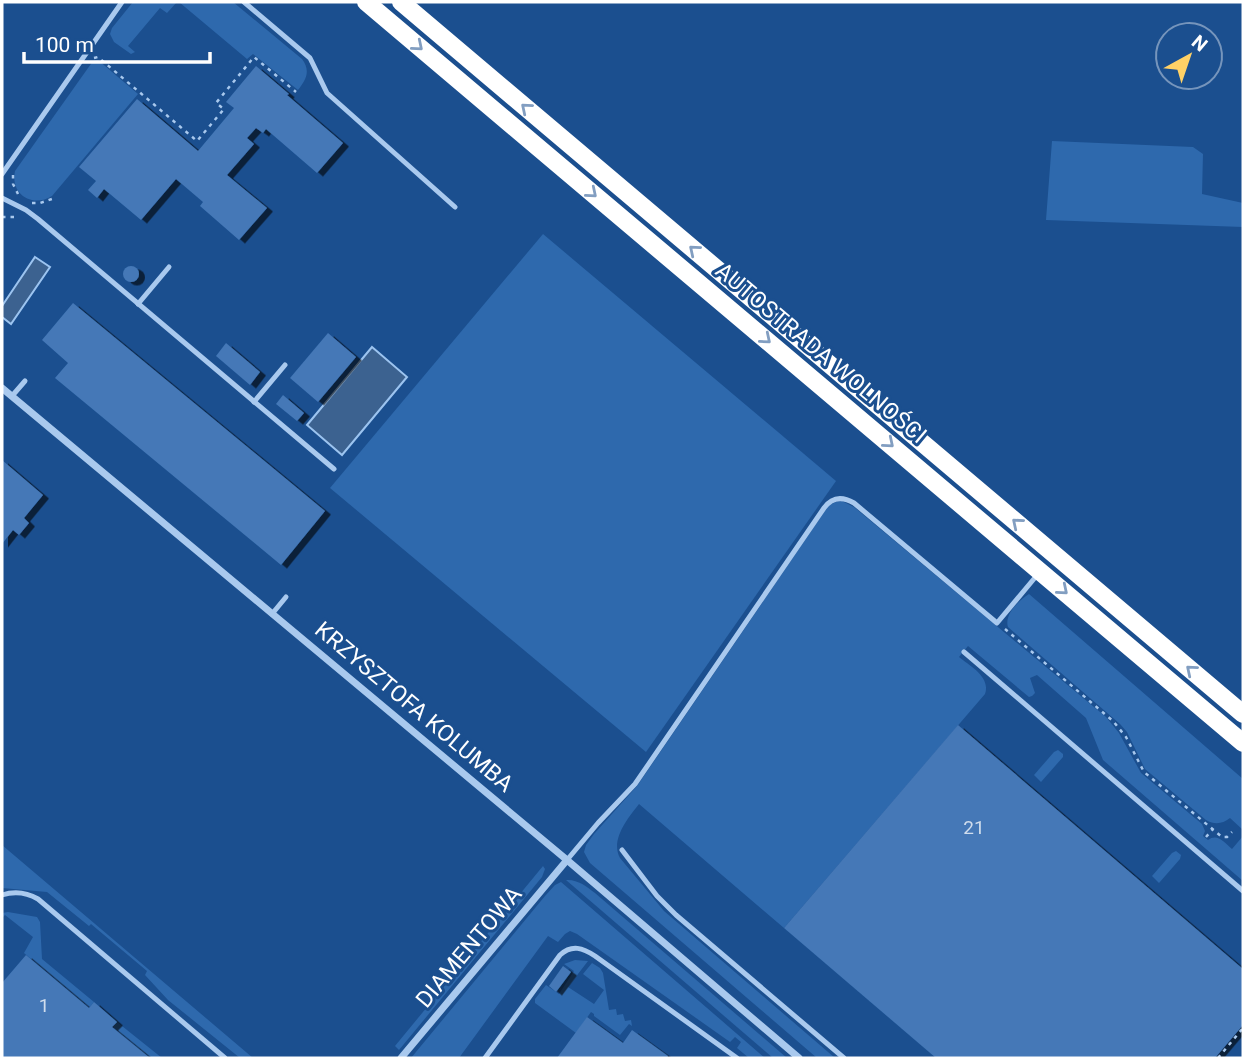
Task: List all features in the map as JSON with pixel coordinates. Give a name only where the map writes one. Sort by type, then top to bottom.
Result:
[{"type":"highway","name":"AUTOSTRADA WOLNOŚCI","points":[[366,2],[1243,743]]},
{"type":"highway","name":"AUTOSTRADA WOLNOŚCI","points":[[401,2],[1243,714]]},
{"type":"street","name":"KRZYSZTOFA KOLUMBA","points":[[2,388],[567,860],[799,1058]]},
{"type":"street","name":"DIAMENTOWA","points":[[401,1058],[567,860]]},
{"type":"lane","points":[[2,174],[122,2]]},
{"type":"lane","points":[[244,2],[310,58],[327,93],[455,207]]},
{"type":"lane","points":[[2,198],[38,219],[334,469]]},
{"type":"lane","points":[[138,304],[169,267]]},
{"type":"lane","points":[[254,402],[285,365]]},
{"type":"lane","points":[[12,396],[25,380]]},
{"type":"lane","points":[[567,860],[597,823],[635,784],[832,500],[843,498],[853,503],[997,622],[1040,571]]},
{"type":"lane","points":[[272,614],[286,597]]},
{"type":"lane","points":[[964,652],[1243,891]]},
{"type":"lane","points":[[622,850],[657,896],[677,915],[844,1058]]},
{"type":"lane","points":[[2,895],[13,892],[38,899],[225,1058]]},
{"type":"lane","points":[[485,1058],[560,955],[574,948],[596,956],[737,1058]]},
{"type":"path","points":[[92,58],[98,57],[197,141],[224,109],[216,103],[254,57],[296,92]]},
{"type":"path","points":[[15,170],[12,182],[19,195]]},
{"type":"path","points":[[27,200],[40,203],[51,199]]},
{"type":"path","points":[[2,217],[7,215],[23,218]]},
{"type":"path","points":[[997,622],[1113,721],[1126,737],[1144,772],[1224,838],[1232,832]]},
{"type":"path","points":[[1206,837],[1213,829]]},
{"type":"path","points":[[1218,1058],[1243,1028]]},
{"type":"shaded area","points":[[133,2],[177,2],[167,13],[160,8],[128,46],[135,52],[131,54],[114,42],[110,34]]},
{"type":"shaded area","points":[[179,2],[233,2],[302,59],[307,71],[301,86],[298,90],[253,54],[247,59]]},
{"type":"shaded area","points":[[98,60],[138,94],[52,196],[38,201],[24,197],[16,187],[15,171],[93,61]]},
{"type":"shaded area","points":[[1052,141],[1193,147],[1203,154],[1202,194],[1243,203],[1243,227],[1046,220]]},
{"type":"shaded area","points":[[543,234],[836,481],[646,752],[330,488]]},
{"type":"shaded area","points":[[35,257],[50,267],[11,324],[2,317],[2,306]]},
{"type":"shaded area","points":[[372,347],[407,377],[342,455],[307,425]]},
{"type":"shaded area","points":[[842,501],[854,507],[1106,717],[1119,733],[1141,773],[1202,824],[1205,831],[1203,836],[1208,840],[1217,838],[1232,849],[1243,836],[1243,881],[1103,760],[1086,718],[1037,675],[1030,678],[1035,693],[1029,697],[968,646],[959,657],[982,677],[985,694],[784,928],[639,804],[619,837],[617,851],[620,858],[664,911],[835,1058],[817,1058],[590,863],[584,852],[594,834],[637,786],[829,505]]},
{"type":"shaded area","points":[[1029,594],[1243,779],[1243,830],[1230,818],[1218,823],[1206,820],[1145,769],[1127,732],[1120,724],[1008,627],[1010,613],[1016,604]]},
{"type":"shaded area","points":[[1058,750],[1063,757],[1041,782],[1034,775]]},
{"type":"shaded area","points":[[2,845],[253,1058],[240,1058],[168,1000],[145,975],[147,971],[91,924],[89,926],[47,892],[2,888]]},
{"type":"shaded area","points":[[1176,851],[1181,855],[1180,859],[1159,883],[1152,876]]},
{"type":"shaded area","points":[[543,866],[545,869],[542,877],[399,1050],[395,1046]]},
{"type":"shaded area","points":[[566,880],[578,882],[595,893],[787,1058],[773,1058]]},
{"type":"shaded area","points":[[561,882],[765,1058],[749,1058],[737,1048],[741,1042],[735,1037],[730,1042],[570,931],[558,942],[548,936],[459,1058],[411,1058],[545,896]]},
{"type":"shaded area","points":[[2,913],[37,917],[40,922],[42,959],[94,1002],[89,1008],[24,953],[33,937],[5,915],[2,918]]},
{"type":"shaded area","points":[[575,960],[588,961],[568,987],[594,1004],[604,990],[583,974],[592,963],[600,968],[609,1010],[616,1009],[617,1015],[623,1014],[625,1021],[631,1020],[632,1026],[629,1024],[620,1035],[591,1012],[576,1033],[535,1003],[546,985],[559,994],[574,971],[564,964]]},
{"type":"shaded area","points":[[117,1022],[162,1058],[150,1058],[112,1027]]},
{"type":"building","points":[[256,66],[343,143],[317,173],[266,129],[263,133],[256,128],[247,138],[254,144],[227,175],[267,208],[239,240],[200,206],[203,202],[176,179],[141,220],[104,189],[97,198],[88,190],[96,181],[79,167],[137,99],[198,151],[234,108],[226,102]]},
{"type":"building","points":[[131,266],[137,268],[137,280],[131,282],[125,280],[123,274],[125,268]]},
{"type":"building","points":[[73,303],[325,511],[281,565],[55,378],[68,363],[42,340]]},
{"type":"building","points":[[328,333],[356,357],[318,402],[290,378]]},
{"type":"building","points":[[226,343],[260,372],[250,385],[216,356]]},
{"type":"building","points":[[283,395],[304,413],[297,421],[276,404]]},
{"type":"building","points":[[2,460],[43,495],[24,518],[29,523],[19,535],[13,530],[2,544]]},
{"type":"building","points":[[958,725],[1243,969],[1243,1025],[1215,1058],[936,1058],[784,928]]},
{"type":"building","points":[[26,955],[89,1008],[94,1002],[117,1022],[112,1027],[150,1058],[2,1058],[2,983]]},
{"type":"building","points":[[563,966],[571,972],[556,992],[549,986]]},
{"type":"building","points":[[587,1017],[623,1043],[632,1030],[668,1056],[557,1058]]}]
